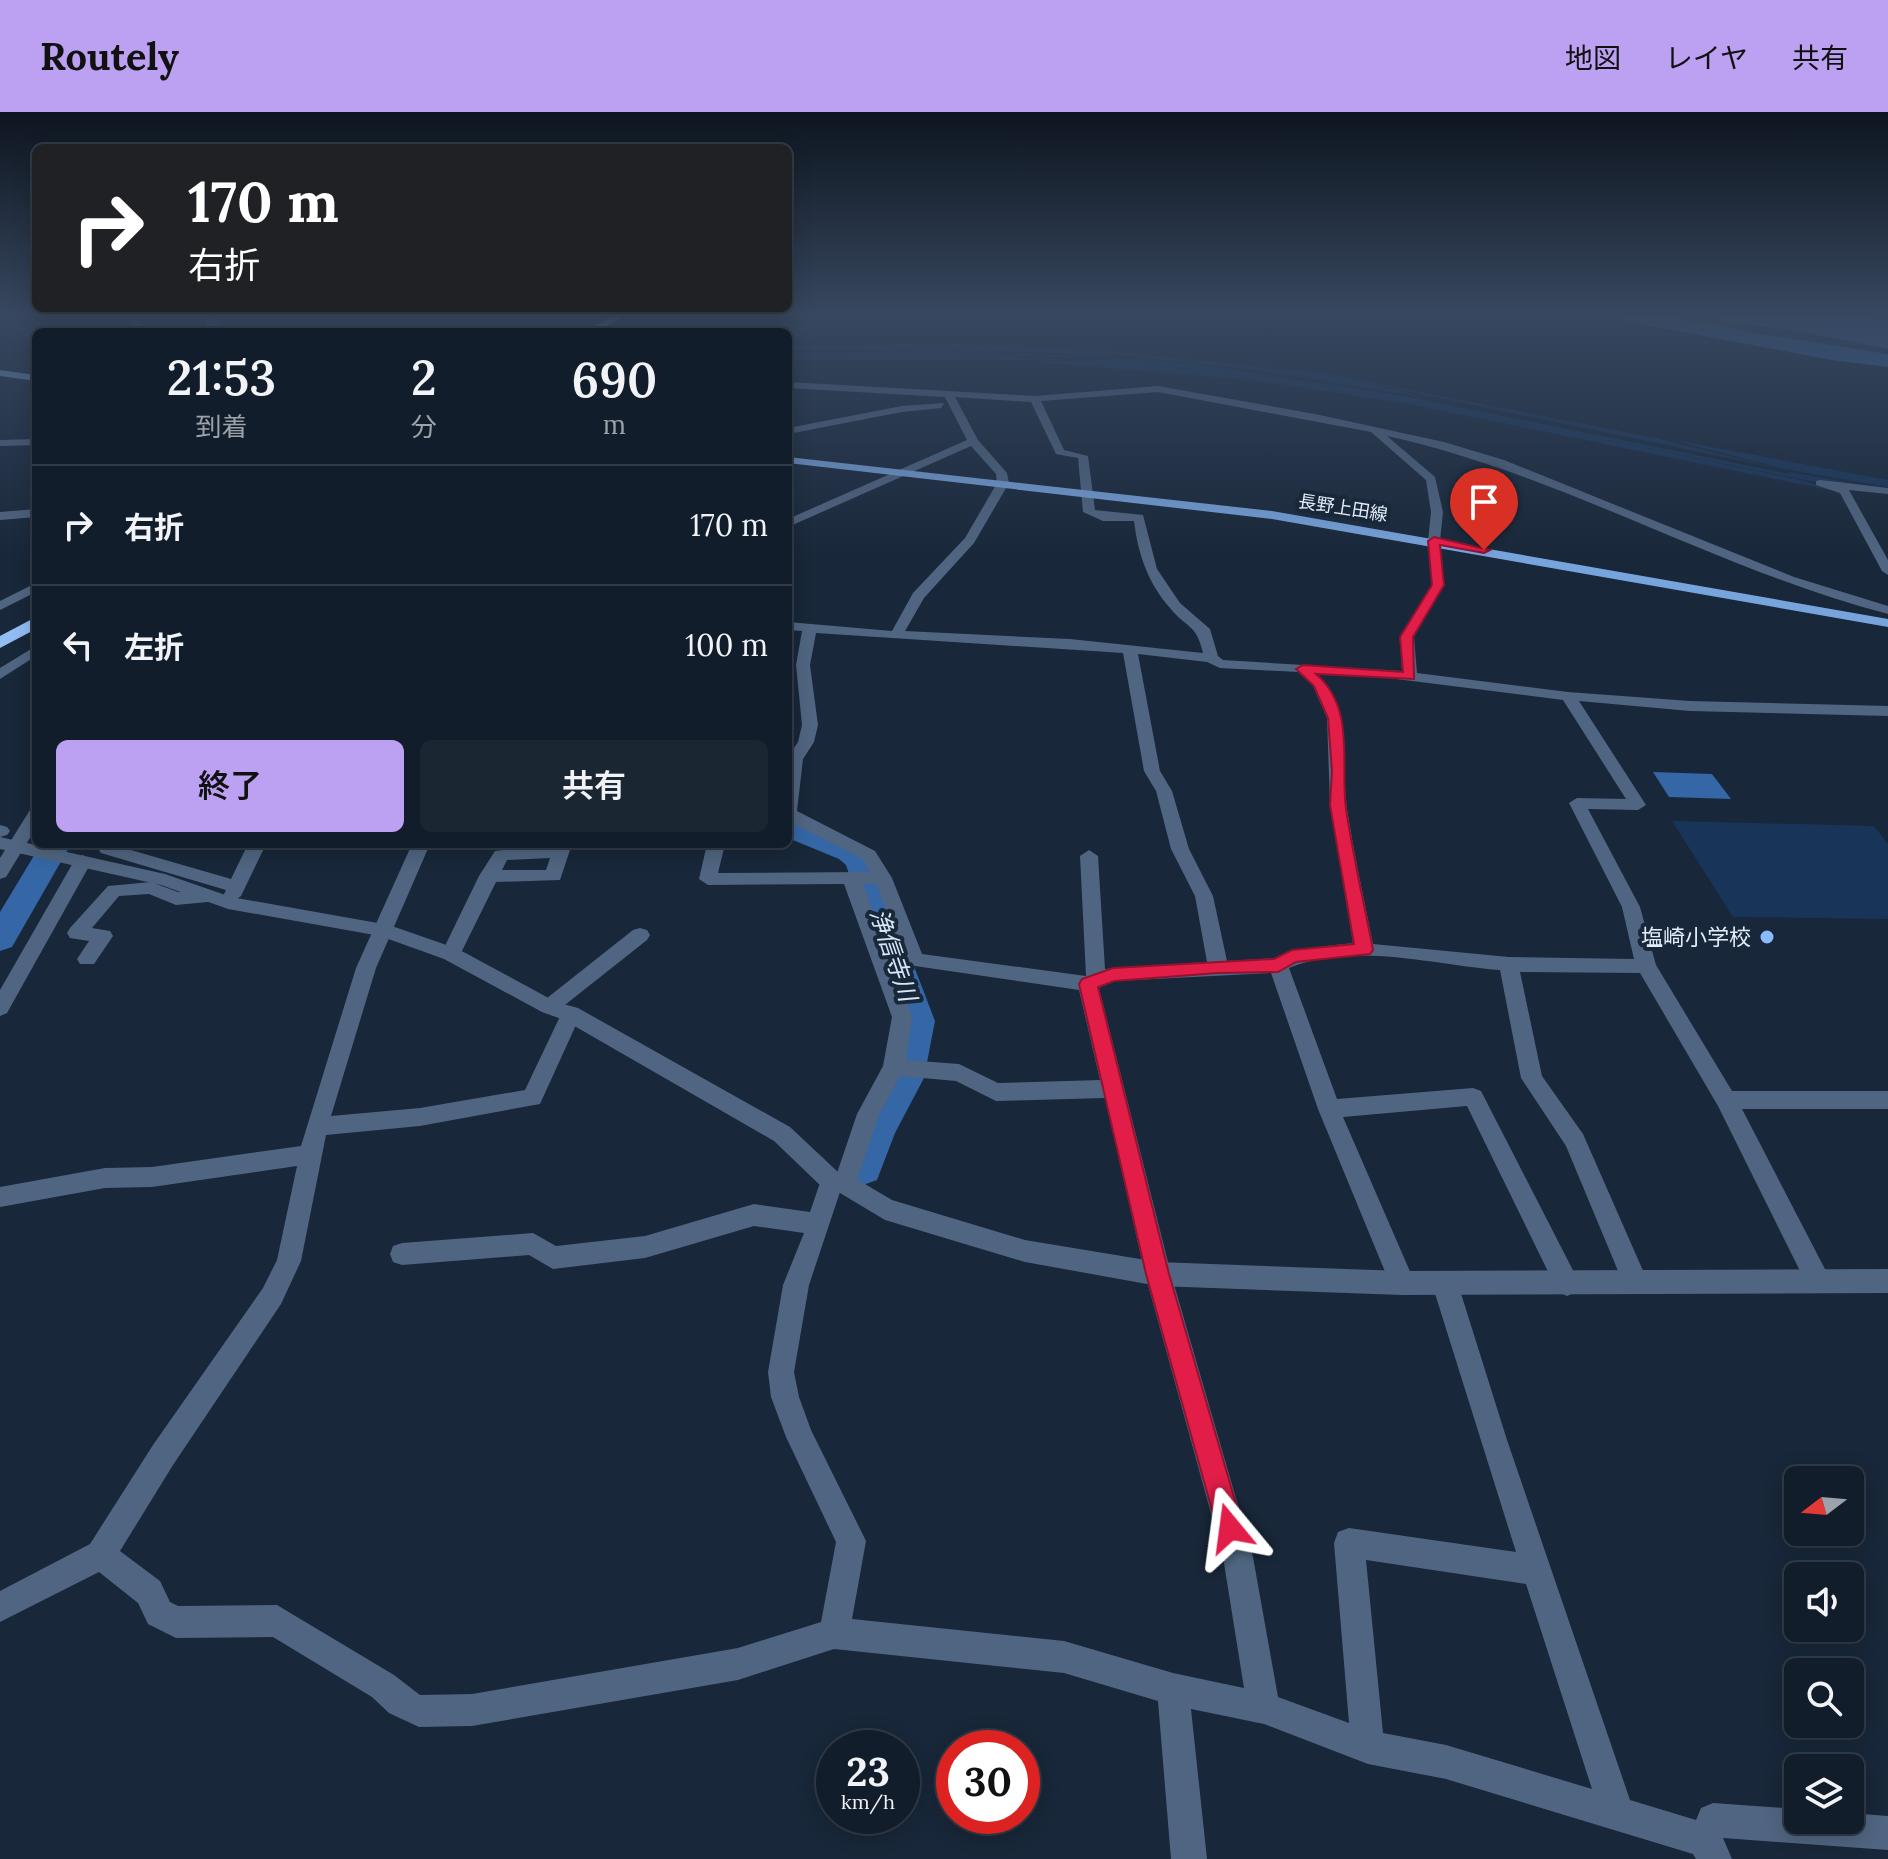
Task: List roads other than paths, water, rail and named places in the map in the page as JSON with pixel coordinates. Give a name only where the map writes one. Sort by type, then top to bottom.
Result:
[{"type":"highway","points":[[0,630],[32,611]]},
{"type":"highway","points":[[0,643],[32,624]]},
{"type":"main road","name":"長野上田線","points":[[792,460],[1272,515],[1888,623]]},
{"type":"street","points":[[913,397],[951,400],[1065,397]]},
{"type":"street","points":[[1206,397],[1444,445],[1500,462],[1816,590],[1888,610]]},
{"type":"street","points":[[1035,399],[1058,451],[1083,456],[1087,509],[1096,516],[1139,518],[1144,551],[1151,569],[1175,606],[1205,632],[1211,658]]},
{"type":"street","points":[[792,430],[951,400]]},
{"type":"street","points":[[896,635],[918,596],[970,540],[1003,483],[1001,473],[973,441],[951,400]]},
{"type":"street","points":[[1373,430],[1431,479],[1437,512],[1434,541],[1438,585],[1407,637],[1410,676]]},
{"type":"street","points":[[792,521],[973,441]]},
{"type":"street","points":[[0,443],[32,442]]},
{"type":"street","points":[[1888,491],[1820,483],[1844,491],[1888,571]]},
{"type":"street","points":[[0,516],[32,513]]},
{"type":"street","points":[[0,587],[32,584]]},
{"type":"street","points":[[0,606],[32,586]]},
{"type":"street","points":[[792,626],[896,635],[1024,640],[1211,658],[1220,664],[1410,676],[1568,696],[1690,706],[1888,711]]},
{"type":"street","points":[[792,782],[795,759],[806,742],[810,725],[803,665],[810,628]]},
{"type":"street","points":[[1130,650],[1152,771],[1164,791],[1180,849],[1204,896],[1218,966]]},
{"type":"street","points":[[0,675],[8,663],[32,652]]},
{"type":"street","points":[[1303,669],[1320,684],[1335,718],[1338,805],[1364,950]]},
{"type":"street","points":[[1568,696],[1638,805],[1577,803],[1631,907],[1646,966],[1726,1100],[1818,1281]]},
{"type":"street","points":[[792,815],[869,855],[912,959]]},
{"type":"street","points":[[0,873],[13,845],[32,819]]},
{"type":"street","points":[[13,845],[165,880],[208,896]]},
{"type":"street","points":[[108,848],[232,895],[382,930],[451,954],[549,1007],[571,1014],[782,1134],[838,1183],[885,1209],[1025,1251],[1158,1274],[1402,1283],[1888,1281]]},
{"type":"street","points":[[232,895],[255,848]]},
{"type":"street","points":[[0,1607],[101,1555],[163,1455],[272,1296],[289,1261],[316,1127],[366,968],[419,848]]},
{"type":"street","points":[[451,954],[488,876],[554,876],[562,848]]},
{"type":"street","points":[[715,848],[708,879],[880,878]]},
{"type":"street","points":[[1089,856],[1092,982],[1112,1089],[1158,1274],[1238,1557],[1264,1708]]},
{"type":"street","points":[[0,1008],[78,859]]},
{"type":"street","points":[[834,1633],[851,1541],[792,1416],[781,1372],[796,1285],[819,1224],[868,1114],[904,1068],[902,1017],[886,965],[853,880]]},
{"type":"street","points":[[87,959],[103,936],[77,933],[114,890],[151,888],[176,899],[232,895]]},
{"type":"street","points":[[549,1007],[640,935]]},
{"type":"street","points":[[886,965],[912,959],[1092,982],[1113,974],[1278,965],[1292,956],[1364,950],[1509,964],[1646,966]]},
{"type":"street","points":[[1509,964],[1532,1078],[1575,1141],[1635,1282]]},
{"type":"street","points":[[1278,965],[1329,1109],[1402,1283]]},
{"type":"street","points":[[316,1127],[420,1117],[532,1098],[571,1014]]},
{"type":"street","points":[[904,1068],[959,1073],[996,1092],[1112,1089]]},
{"type":"street","points":[[1329,1109],[1473,1097],[1567,1284]]},
{"type":"street","points":[[1726,1100],[1888,1100]]},
{"type":"street","points":[[0,1197],[105,1178],[152,1177],[310,1154]]},
{"type":"street","points":[[402,1254],[533,1244],[553,1258],[645,1247],[754,1215],[819,1224]]},
{"type":"street","points":[[1445,1284],[1493,1440],[1617,1812]]},
{"type":"street","points":[[1368,1747],[1349,1543],[1539,1571]]},
{"type":"street","points":[[101,1555],[149,1592],[159,1613],[176,1622],[277,1621],[383,1686],[400,1702],[419,1711],[472,1710],[738,1664],[834,1633],[1064,1657],[1173,1689],[1264,1708],[1368,1747],[1446,1762],[1617,1812],[1709,1850],[1713,1820],[1888,1833]]},
{"type":"street","points":[[1173,1689],[1189,1859]]},
{"type":"waterway","name":"浄信寺川","points":[[792,829],[850,852],[860,861],[917,1021],[906,1078],[877,1130],[863,1168]]},
{"type":"waterway","points":[[0,939],[54,848]]},
{"type":"place","name":"塩崎小学校","points":[[1767,937]]}]
